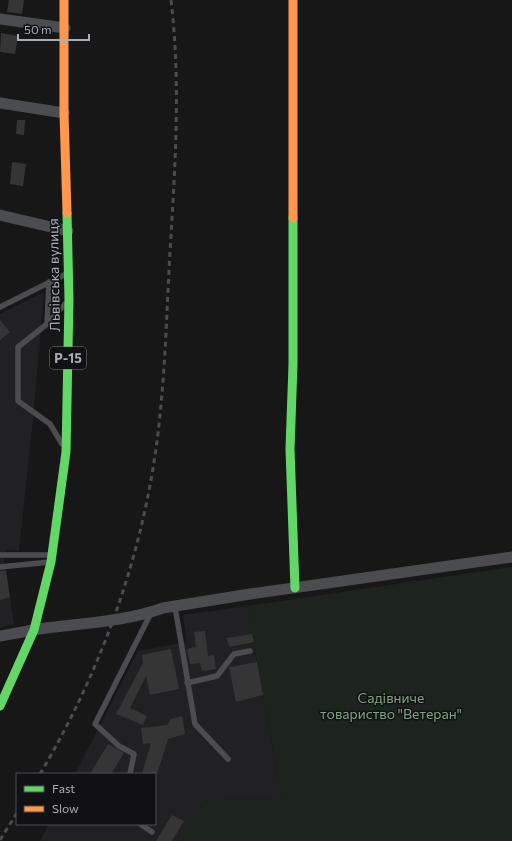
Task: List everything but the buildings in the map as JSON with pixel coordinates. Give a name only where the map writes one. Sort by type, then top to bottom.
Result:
[{"type":"main road","name":"Львівська вулиця","points":[[0,706],[34,630],[52,558],[66,452],[69,273],[64,113],[64,0]]},
{"type":"main road","points":[[293,0],[293,365],[290,449],[295,588]]},
{"type":"street","points":[[0,18],[65,28]]},
{"type":"street","points":[[0,103],[64,113]]},
{"type":"street","points":[[0,215],[68,231]]},
{"type":"street","points":[[0,636],[34,630],[114,621],[151,613],[163,608],[512,557]]},
{"type":"lane","points":[[0,307],[69,273]]},
{"type":"lane","points":[[47,324],[49,282]]},
{"type":"lane","points":[[66,452],[50,424],[18,401],[18,347],[47,324],[69,300]]},
{"type":"lane","points":[[0,555],[52,558]]},
{"type":"lane","points":[[0,567],[52,558]]},
{"type":"lane","points":[[175,607],[195,724],[228,759]]},
{"type":"lane","points":[[130,773],[134,754],[119,746],[95,724],[151,613]]},
{"type":"lane","points":[[187,683],[217,676],[234,654],[250,651]]},
{"type":"lane","points":[[142,825],[152,832]]},
{"type":"shaded area","points":[[44,292],[33,419],[19,551],[7,550],[4,559],[14,624],[0,628],[0,314]]},
{"type":"shaded area","points":[[247,606],[282,799],[208,798],[177,841],[40,841],[48,825],[156,825],[156,773],[76,773],[138,651],[187,642],[183,615]]},
{"type":"green space","name":"Садівниче товариство \"Ветеран\"","points":[[512,567],[512,841],[177,841],[208,798],[282,799],[247,606]]},
{"type":"railway","points":[[41,773],[86,687],[105,642],[122,596],[136,549],[147,501],[161,404],[175,158],[176,63],[171,0]]},
{"type":"railway","points":[[0,840],[16,815]]},
{"type":"traffic: fast","points":[[0,706],[34,630],[51,562],[66,452],[69,299],[67,213]]},
{"type":"traffic: fast","points":[[293,218],[293,365],[290,449],[295,588]]},
{"type":"traffic: slow","points":[[64,0],[64,113],[67,213]]},
{"type":"traffic: slow","points":[[293,0],[293,218]]}]
